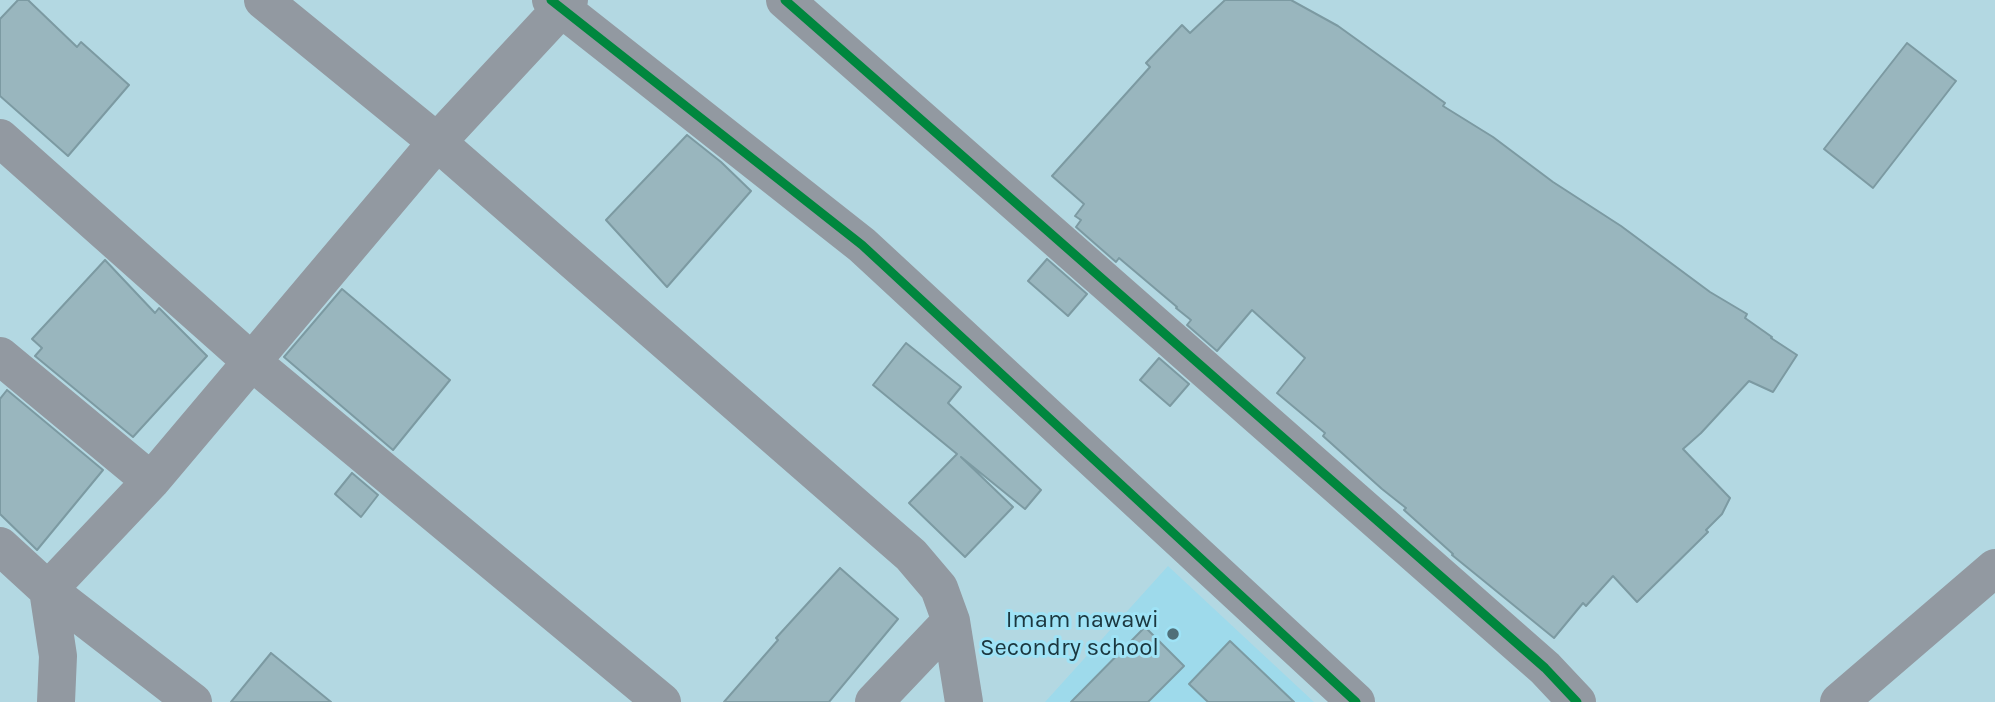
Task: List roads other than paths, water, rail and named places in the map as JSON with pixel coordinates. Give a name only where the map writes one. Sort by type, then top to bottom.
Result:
[{"type":"street","points":[[263,0],[438,142],[911,555],[939,588],[951,621],[964,702]]},
{"type":"street","points":[[785,0],[1545,668],[1577,702]]},
{"type":"street","points":[[48,590],[151,481],[438,142],[560,3],[862,245],[1356,702]]},
{"type":"street","points":[[0,138],[251,361],[662,702]]},
{"type":"street","points":[[0,356],[151,481]]},
{"type":"street","points":[[0,546],[48,590],[193,702]]},
{"type":"street","points":[[1839,702],[1995,568]]},
{"type":"street","points":[[48,590],[58,656],[56,702]]},
{"type":"street","points":[[874,702],[951,621]]},
{"type":"place","name":"Imam nawawi Secondry school","points":[[1173,634]]}]
